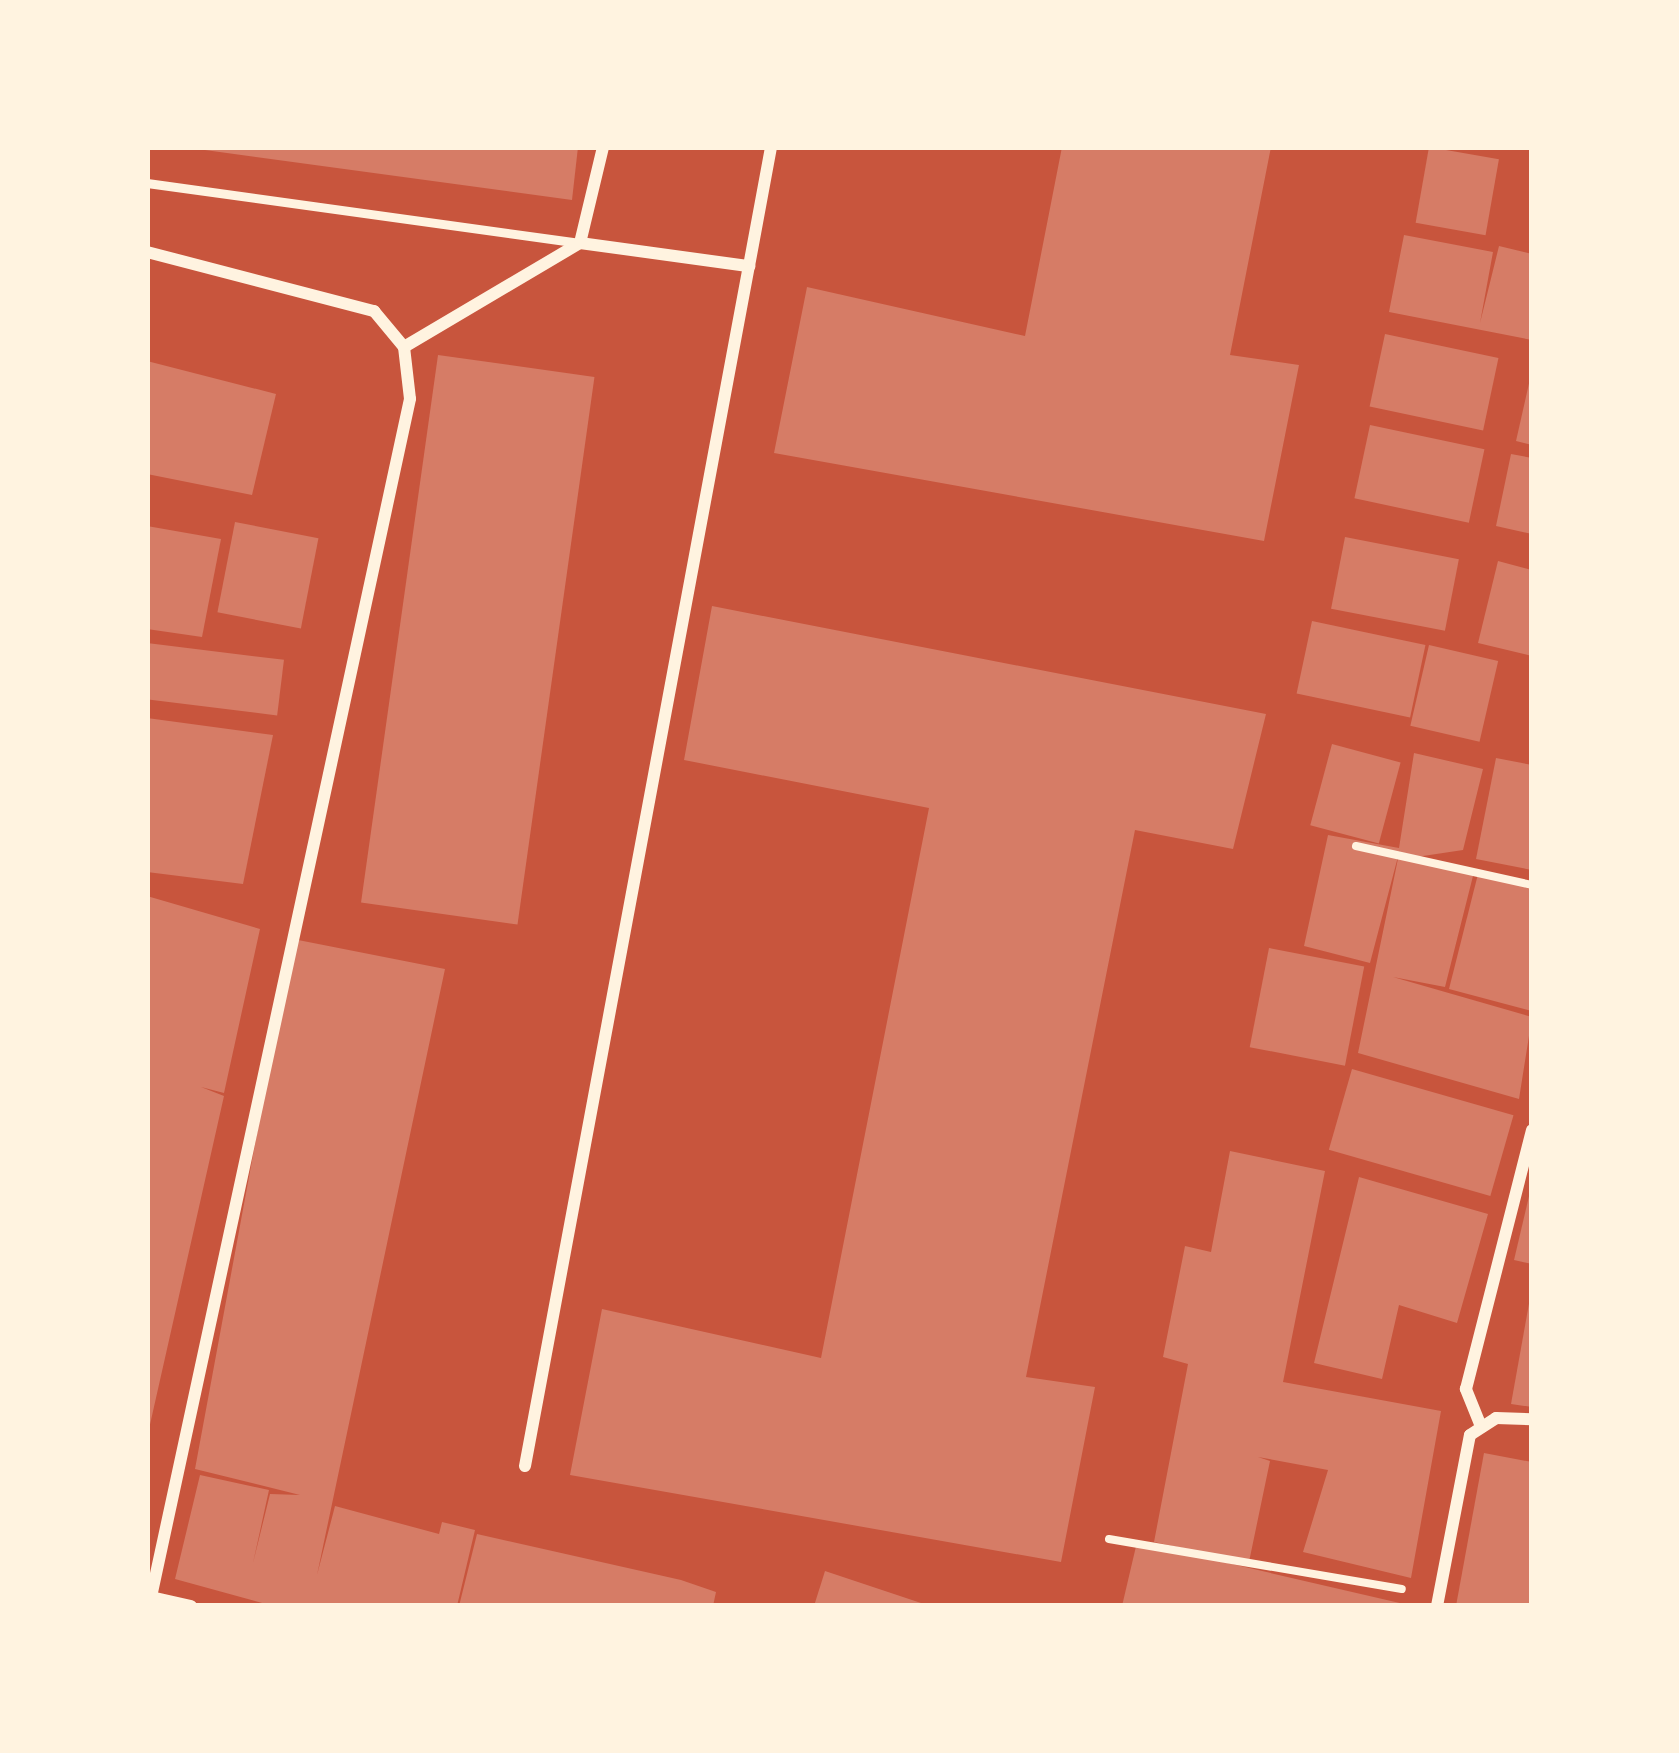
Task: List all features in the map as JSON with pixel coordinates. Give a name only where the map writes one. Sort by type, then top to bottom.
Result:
[{"type":"street","points":[[580,244],[603,147]]},
{"type":"street","points":[[525,1466],[771,147]]},
{"type":"street","points":[[404,347],[580,244],[749,266]]},
{"type":"street","points":[[147,252],[374,311],[404,347],[410,399],[150,1601],[191,1606]]},
{"type":"street","points":[[1438,1601],[1462,1460],[1480,1424],[1466,1390],[1532,1130]]},
{"type":"street","points":[[1480,1424],[1532,1419]]},
{"type":"lane","points":[[147,183],[580,244]]},
{"type":"path","points":[[1356,845],[1532,885]]},
{"type":"path","points":[[1109,1539],[1438,1601]]},
{"type":"building","points":[[183,147],[578,147],[572,200]]},
{"type":"building","points":[[1062,147],[1271,147],[1230,355],[1299,365],[1264,541],[774,453],[807,287],[1025,336]]},
{"type":"building","points":[[1429,147],[1499,159],[1486,235],[1416,223]]},
{"type":"building","points":[[1404,235],[1493,252],[1480,323],[1499,246],[1532,254],[1532,340],[1389,312]]},
{"type":"building","points":[[1385,334],[1498,358],[1483,431],[1370,406]]},
{"type":"building","points":[[438,355],[594,377],[517,925],[361,903]]},
{"type":"building","points":[[147,361],[276,394],[252,495],[147,474]]},
{"type":"building","points":[[1532,379],[1532,445],[1516,441]]},
{"type":"building","points":[[1370,425],[1484,449],[1469,523],[1354,498]]},
{"type":"building","points":[[1511,454],[1532,458],[1532,534],[1496,526]]},
{"type":"building","points":[[235,522],[318,538],[301,629],[217,612]]},
{"type":"building","points":[[147,526],[221,539],[202,637],[147,629]]},
{"type":"building","points":[[1345,537],[1459,559],[1445,631],[1331,609]]},
{"type":"building","points":[[1498,561],[1532,570],[1532,656],[1478,643]]},
{"type":"building","points":[[712,606],[1266,714],[1233,849],[1135,830],[1026,1377],[1095,1387],[1061,1562],[570,1475],[602,1309],[821,1358],[929,808],[684,760]]},
{"type":"building","points":[[1312,621],[1425,645],[1410,718],[1297,693]]},
{"type":"building","points":[[147,643],[284,660],[277,715],[147,699]]},
{"type":"building","points":[[1429,645],[1498,661],[1480,742],[1410,726]]},
{"type":"building","points":[[147,718],[273,735],[243,884],[147,872]]},
{"type":"building","points":[[1332,744],[1401,762],[1379,844],[1310,825]]},
{"type":"building","points":[[1414,753],[1483,769],[1463,850],[1403,859],[1474,872],[1445,987],[1393,977],[1532,1017],[1519,1099],[1358,1053],[1400,849],[1370,963],[1304,946],[1328,835],[1399,848]]},
{"type":"building","points":[[1496,758],[1532,765],[1532,870],[1476,859]]},
{"type":"building","points":[[1478,874],[1532,888],[1532,1011],[1449,989]]},
{"type":"building","points":[[147,896],[260,929],[224,1093],[201,1087],[224,1096],[149,1429]]},
{"type":"building","points":[[293,939],[445,969],[317,1575],[335,1506],[439,1534],[442,1522],[475,1530],[457,1606],[273,1606],[175,1579],[200,1475],[269,1490],[253,1563],[270,1494],[300,1495],[195,1469]]},
{"type":"building","points":[[1269,948],[1364,967],[1345,1066],[1250,1047]]},
{"type":"building","points":[[1352,1069],[1513,1115],[1490,1196],[1329,1150]]},
{"type":"building","points":[[1230,1151],[1325,1171],[1283,1382],[1441,1411],[1411,1578],[1303,1552],[1328,1470],[1258,1457],[1270,1461],[1249,1562],[1154,1542],[1188,1364],[1163,1357],[1185,1246],[1211,1252]]},
{"type":"building","points":[[1359,1177],[1488,1214],[1457,1323],[1399,1305],[1382,1379],[1314,1363]]},
{"type":"building","points":[[1532,1192],[1532,1264],[1514,1260]]},
{"type":"building","points":[[1532,1298],[1532,1407],[1511,1404]]},
{"type":"building","points":[[1484,1453],[1532,1462],[1532,1606],[1456,1606]]},
{"type":"building","points":[[477,1534],[681,1580],[716,1592],[713,1606],[459,1606]]},
{"type":"building","points":[[1137,1542],[1404,1604],[1404,1606],[1122,1606]]},
{"type":"building","points":[[825,1571],[927,1605],[927,1606],[814,1606]]}]
